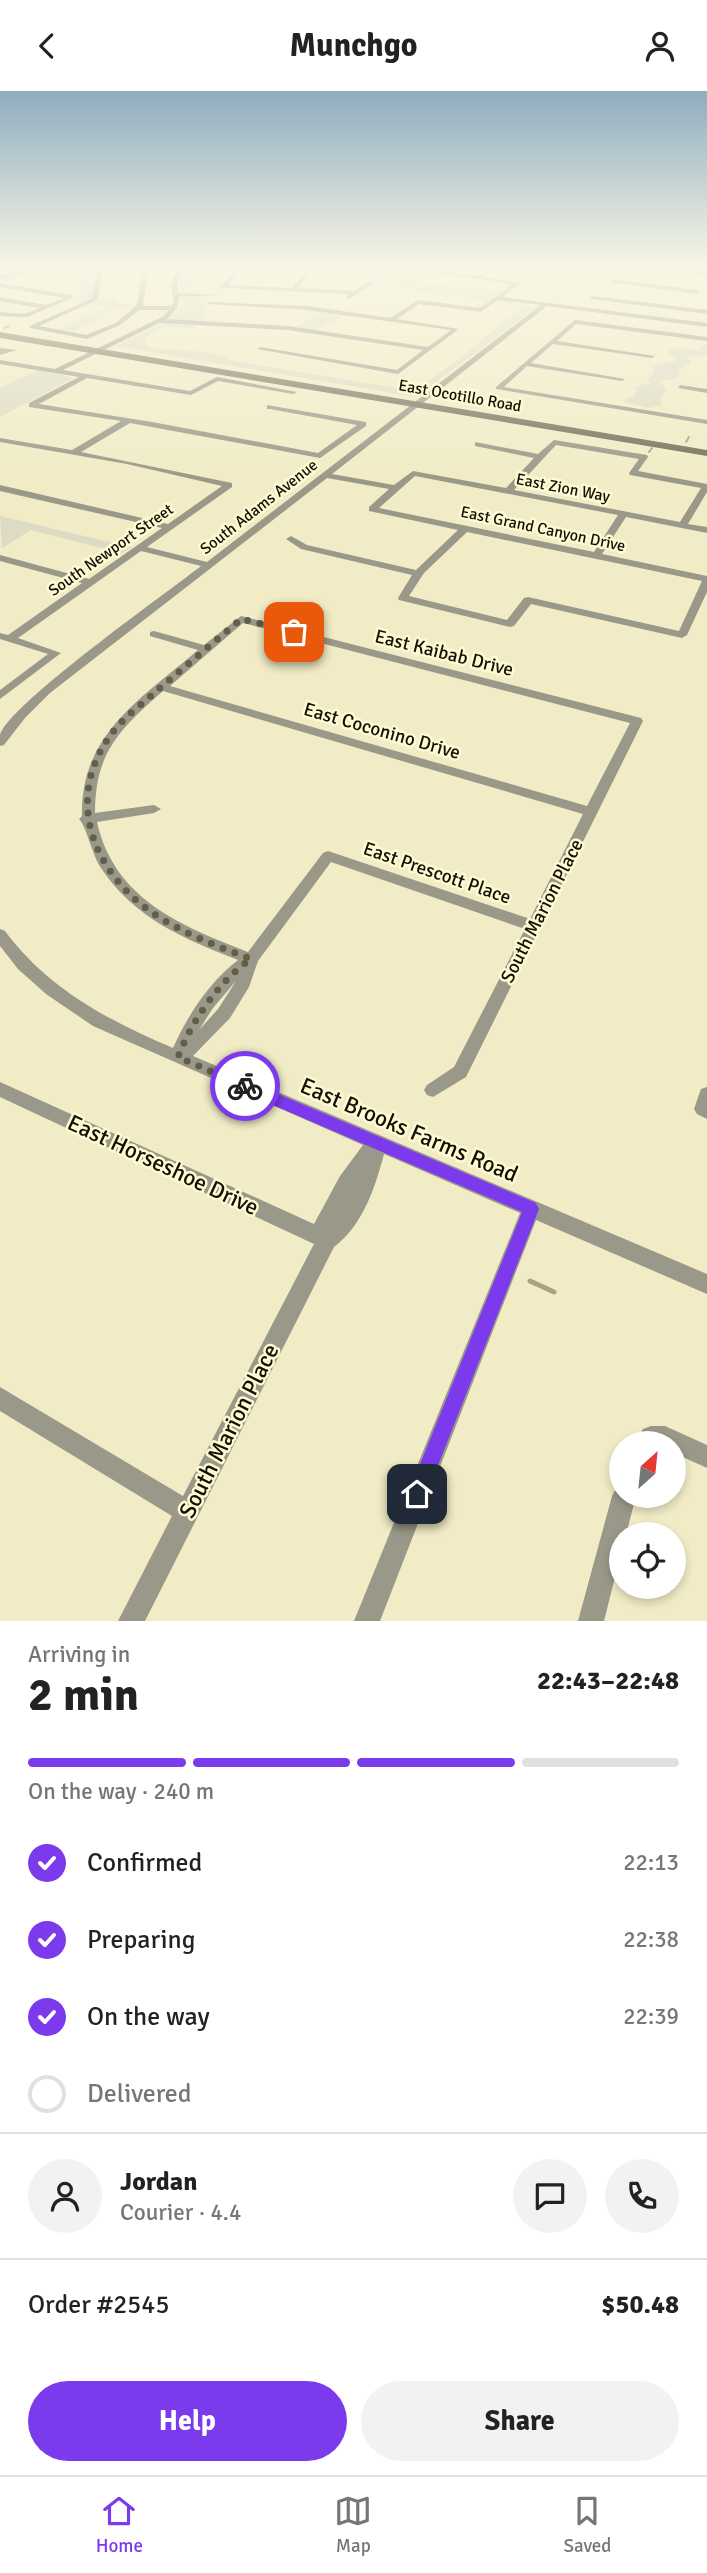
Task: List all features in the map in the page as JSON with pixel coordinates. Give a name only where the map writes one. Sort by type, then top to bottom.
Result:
[{"type":"main road","name":"East Ocotillo Road","points":[[20,336],[707,451]]},
{"type":"street","points":[[54,372],[128,336]]},
{"type":"street","points":[[344,336],[428,349]]},
{"type":"street","points":[[269,342],[260,349],[398,372],[446,336]]},
{"type":"street","name":"South Adams Avenue","points":[[0,742],[21,715],[46,691],[505,336]]},
{"type":"street","points":[[557,336],[498,388],[707,422]]},
{"type":"street","points":[[687,336],[707,339]]},
{"type":"street","points":[[550,342],[652,356]]},
{"type":"street","points":[[0,362],[191,393],[217,379],[293,392],[270,407],[363,424],[320,456],[129,420],[32,405],[84,377]]},
{"type":"street","points":[[524,364],[622,379]]},
{"type":"street","points":[[680,387],[707,391]]},
{"type":"street","points":[[0,439],[75,452],[129,420]]},
{"type":"street","points":[[508,491],[554,442],[644,457],[633,473],[706,487],[683,525]]},
{"type":"street","points":[[478,444],[540,457]]},
{"type":"street","name":"South Newport Street","points":[[5,638],[92,583],[229,485],[75,452]]},
{"type":"street","name":"East Zion Way","points":[[394,490],[413,473],[707,530]]},
{"type":"street","points":[[324,475],[394,490]]},
{"type":"street","points":[[0,488],[170,527]]},
{"type":"street","name":"East Grand Canyon Drive","points":[[394,490],[372,509],[707,580]]},
{"type":"street","points":[[596,556],[623,514]]},
{"type":"street","points":[[464,529],[420,574],[403,598],[510,624],[528,600],[682,635],[707,580]]},
{"type":"street","points":[[291,538],[304,547],[420,574]]},
{"type":"street","points":[[145,546],[213,562]]},
{"type":"street","points":[[0,558],[92,583]]},
{"type":"street","name":"East Kaibab Drive","points":[[206,649],[241,619],[637,721]]},
{"type":"street","points":[[154,634],[206,649]]},
{"type":"street","points":[[0,696],[57,653],[5,638]]},
{"type":"street","points":[[178,1057],[202,1039],[216,1009],[247,979],[251,959],[186,933],[156,916],[122,889],[95,846],[86,819],[90,776],[107,740],[131,713],[206,649]]},
{"type":"street","name":"East Coconino Drive","points":[[162,687],[592,812]]},
{"type":"street","name":"South Marion Place","points":[[433,1090],[460,1072],[637,721]]},
{"type":"street","points":[[86,819],[154,809]]},
{"type":"street","name":"East Prescott Place","points":[[251,959],[328,856],[534,926]]},
{"type":"street","name":"East Brooks Farms Road","points":[[0,935],[17,957],[66,1001],[104,1025],[707,1284]]},
{"type":"street","name":"East Horseshoe Drive","points":[[0,1089],[327,1241]]},
{"type":"street","name":"South Marion Place","points":[[131,1621],[327,1241],[340,1233],[345,1204],[373,1168],[377,1142]]},
{"type":"street","points":[[367,1621],[531,1209]]},
{"type":"street","points":[[0,1398],[187,1512]]},
{"type":"street","points":[[686,1447],[707,1457]]},
{"type":"street","points":[[591,1621],[621,1509]]},
{"type":"shaded area","points":[[136,336],[145,336],[149,347],[208,353],[228,358],[227,360],[396,388],[429,381],[486,336],[497,336],[416,397],[116,346]]},
{"type":"shaded area","points":[[707,345],[707,355],[688,357],[691,362],[677,372],[679,375],[676,379],[659,380],[667,391],[661,398],[661,405],[650,408],[624,402],[633,397],[637,391],[635,389],[640,385],[650,384],[647,380],[653,374],[654,366],[676,361],[676,357],[667,352],[678,348],[699,350],[701,346]]},
{"type":"shaded area","points":[[39,370],[73,378],[0,417],[0,388]]},
{"type":"shaded area","points":[[0,516],[132,547],[122,553],[31,530],[2,548]]},
{"type":"waterway","points":[[479,406],[483,403]]},
{"type":"waterway","points":[[686,442],[689,437]]},
{"type":"waterway","points":[[649,452],[652,448]]},
{"type":"waterway","points":[[530,1281],[554,1292]]},
{"type":"way so far","points":[[245,1086],[178,1057],[187,1033],[237,969],[251,959],[186,933],[156,916],[122,889],[95,846],[86,819],[90,776],[107,740],[131,713],[241,619],[294,632]]},
{"type":"route","points":[[245,1086],[531,1209],[417,1494]]}]
